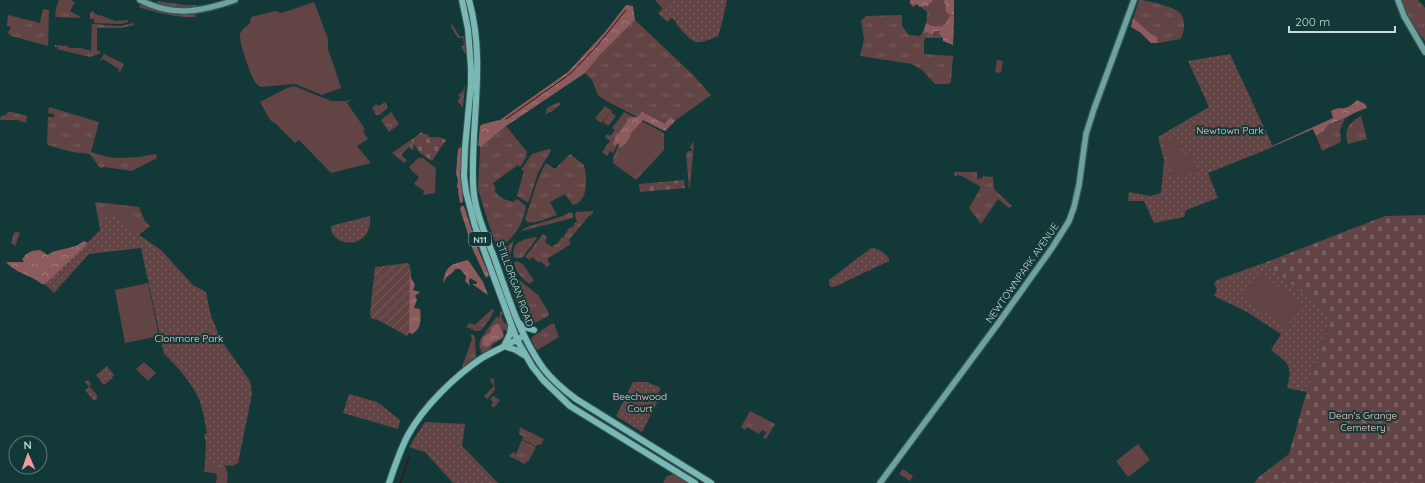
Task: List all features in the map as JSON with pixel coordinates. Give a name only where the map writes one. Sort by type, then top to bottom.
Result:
[{"type":"highway","name":"STILLORGAN ROAD","points":[[462,0],[468,30],[471,68],[465,148],[465,183],[467,199],[475,226],[517,340],[543,380],[570,406],[695,483]]},
{"type":"highway","name":"STILLORGAN ROAD","points":[[469,0],[474,22],[478,59],[473,161],[474,195],[486,237],[523,336],[544,370],[559,386],[576,400],[711,483]]},
{"type":"highway","points":[[516,319],[523,326],[534,330]]},
{"type":"highway","points":[[504,346],[510,334],[511,326]]},
{"type":"highway","points":[[389,483],[409,434],[426,410],[448,386],[474,364],[523,336]]},
{"type":"highway","points":[[504,346],[516,350],[526,356]]},
{"type":"main road","points":[[140,0],[163,9],[184,12],[202,10],[235,0]]},
{"type":"main road","name":"NEWTOWNPARK AVENUE","points":[[880,483],[997,325],[1052,248],[1069,220],[1076,199],[1085,140],[1089,126],[1134,0]]},
{"type":"main road","points":[[1398,0],[1404,16],[1425,52]]},
{"type":"green space","points":[[59,0],[70,0],[75,2],[70,11],[82,18],[55,17]]},
{"type":"green space","points":[[655,0],[672,0],[663,9]]},
{"type":"green space","points":[[672,0],[727,0],[718,36],[703,41],[694,41],[676,24],[672,18],[667,22],[658,13]]},
{"type":"green space","points":[[910,0],[954,0],[953,45],[943,41],[943,38],[925,38],[924,41],[924,54],[953,56],[951,82],[948,84],[935,84],[922,70],[912,64],[860,56],[864,39],[861,21],[866,16],[902,15],[902,26],[909,35],[920,36],[926,25],[927,12],[917,4],[912,7]]},
{"type":"green space","points":[[910,0],[932,0],[932,3],[927,6],[919,7],[917,4],[910,4]]},
{"type":"green space","points":[[944,0],[954,0],[954,15],[946,12]]},
{"type":"green space","points":[[1139,0],[1160,4],[1179,12],[1184,21],[1183,33],[1180,39],[1151,43],[1140,32],[1131,27]]},
{"type":"green space","points":[[1401,0],[1418,0],[1425,8],[1425,41],[1408,17]]},
{"type":"green space","points":[[157,1],[197,5],[196,8],[180,9],[157,4]]},
{"type":"green space","points":[[314,2],[328,39],[328,50],[341,88],[322,95],[295,84],[260,87],[254,81],[245,58],[240,38],[241,31],[250,23],[251,17],[275,11],[282,13]]},
{"type":"green space","points":[[929,3],[946,4],[943,18],[930,17]]},
{"type":"green space","points":[[141,4],[168,12],[195,14],[196,17],[182,17],[162,13],[141,8],[139,6]]},
{"type":"green space","points":[[626,5],[633,6],[635,20],[600,55],[585,73],[506,126],[480,148],[480,146],[478,146],[480,126],[500,120],[568,72],[605,32]]},
{"type":"green space","points":[[43,9],[49,10],[48,46],[11,36],[8,33],[11,27],[7,25],[8,15],[40,23]]},
{"type":"green space","points":[[92,11],[99,16],[100,15],[115,21],[128,20],[128,22],[121,24],[94,23],[94,19],[90,19],[90,13]]},
{"type":"green space","points":[[950,16],[954,16],[953,45],[943,41],[943,38],[939,34],[940,31],[934,31],[932,35],[928,32],[923,33],[926,23],[931,26],[943,27]]},
{"type":"green space","points":[[930,18],[943,19],[943,25],[930,24]]},
{"type":"green space","points":[[1133,18],[1151,34],[1157,37],[1158,43],[1151,43],[1140,32],[1131,27]]},
{"type":"green space","points":[[635,20],[692,74],[711,95],[662,130],[603,99],[598,95],[592,80],[585,73],[600,55]]},
{"type":"green space","points":[[134,23],[134,25],[121,28],[97,28],[97,50],[101,52],[90,57],[57,49],[58,47],[55,47],[55,45],[68,46],[69,48],[81,48],[91,51],[92,24],[121,26]]},
{"type":"green space","points":[[452,24],[460,37],[464,36],[466,54],[461,46],[464,46],[463,38],[458,38],[451,27]]},
{"type":"green space","points":[[104,54],[124,64],[120,72],[118,71],[119,69],[103,59],[100,61]]},
{"type":"green space","name":"Newtown Park","points":[[1230,54],[1273,147],[1208,173],[1218,198],[1186,210],[1184,217],[1154,223],[1144,201],[1128,201],[1129,192],[1150,196],[1161,193],[1164,160],[1158,137],[1209,107],[1188,61]]},
{"type":"green space","points":[[997,60],[1003,61],[1001,73],[995,72]]},
{"type":"green space","points":[[465,85],[462,107],[458,102],[460,97],[458,95],[463,91]]},
{"type":"green space","points":[[294,86],[331,101],[346,101],[352,99],[347,103],[365,129],[363,131],[368,139],[357,146],[371,163],[331,173],[299,140],[295,143],[270,120],[260,102]]},
{"type":"green space","points":[[1357,100],[1365,104],[1367,108],[1329,124],[1316,136],[1313,129],[1207,173],[1266,133],[1272,146],[1333,118],[1331,111],[1352,105]]},
{"type":"green space","points":[[385,102],[388,108],[379,115],[376,115],[372,108],[376,104],[379,106]]},
{"type":"green space","points":[[559,102],[561,104],[546,114],[548,107]]},
{"type":"green space","points":[[605,106],[612,111],[601,123],[595,118]]},
{"type":"green space","points":[[49,107],[99,122],[91,152],[107,157],[120,158],[156,154],[157,158],[132,171],[104,167],[100,168],[90,154],[72,152],[48,145],[48,117],[54,117],[54,114],[48,113]]},
{"type":"green space","points":[[8,112],[27,116],[26,123],[18,120],[0,120],[1,116],[6,115]]},
{"type":"green space","points":[[391,112],[399,124],[389,132],[381,120]]},
{"type":"green space","points":[[611,112],[616,116],[608,126],[603,122]]},
{"type":"green space","points":[[624,112],[664,133],[664,150],[636,180],[613,163],[613,158],[619,144],[618,143],[613,153],[610,151],[607,156],[602,152],[610,141],[605,137],[607,134],[610,136],[615,130],[612,128]]},
{"type":"green space","points":[[642,112],[665,124],[671,117],[675,121],[665,131],[643,120],[631,133],[624,145],[619,147],[618,143],[614,146],[613,144],[615,138],[627,122],[628,118],[638,116]]},
{"type":"green space","points":[[1361,116],[1367,139],[1348,144],[1348,127],[1353,121]]},
{"type":"green space","points":[[1345,118],[1340,130],[1341,141],[1322,151],[1316,136],[1329,124],[1338,122]]},
{"type":"green space","points":[[644,124],[662,139],[633,174],[615,159]]},
{"type":"green space","points":[[506,126],[527,152],[526,158],[520,167],[518,165],[493,183],[496,189],[494,190],[502,198],[514,202],[517,199],[526,206],[522,221],[515,233],[508,241],[497,247],[478,189],[480,148]]},
{"type":"green space","points":[[422,132],[423,134],[428,134],[429,137],[439,137],[446,140],[432,161],[420,153],[411,140]]},
{"type":"green space","points":[[1177,137],[1183,156],[1192,153],[1197,171],[1174,178],[1163,142]]},
{"type":"green space","points":[[411,140],[414,144],[414,148],[412,150],[409,147],[401,155],[407,160],[404,163],[392,153]]},
{"type":"green space","points":[[694,142],[689,188],[686,154],[688,151],[692,151],[690,146]]},
{"type":"green space","points":[[462,147],[461,175],[463,202],[460,203],[456,173],[458,150]]},
{"type":"green space","points":[[549,149],[551,151],[538,173],[529,201],[527,202],[517,196],[524,171],[521,170],[532,154]]},
{"type":"green space","points":[[570,154],[584,165],[586,188],[582,199],[573,205],[565,194],[550,202],[557,215],[538,221],[527,222],[525,219],[537,183],[546,163],[555,169]]},
{"type":"green space","points":[[418,158],[423,158],[436,168],[435,193],[423,195],[424,191],[414,184],[419,177],[409,167]]},
{"type":"green space","points":[[954,172],[977,172],[977,179],[982,178],[983,176],[993,177],[994,189],[1012,206],[1009,208],[998,199],[981,224],[969,208],[981,187],[962,176],[957,175],[955,177]]},
{"type":"green space","points":[[684,180],[685,188],[640,192],[639,184]]},
{"type":"green space","points":[[95,202],[139,207],[145,221],[150,226],[139,235],[111,212],[103,220],[100,229]]},
{"type":"green space","points":[[461,206],[464,206],[477,247],[489,275],[486,278],[473,250],[460,209]]},
{"type":"green space","points":[[593,211],[593,213],[569,240],[571,244],[547,259],[550,264],[545,269],[546,266],[540,261],[539,263],[532,257],[530,260],[525,257],[543,234],[547,237],[545,242],[552,247],[557,244],[562,237],[563,238],[569,228],[574,226],[574,223],[577,222],[575,215],[576,212]]},
{"type":"green space","name":"Clonmore Park","points":[[111,212],[139,235],[161,250],[193,285],[206,292],[211,316],[221,340],[250,381],[252,394],[238,463],[232,466],[205,464],[206,444],[204,434],[207,433],[199,399],[188,380],[164,354],[141,248],[89,254],[54,293],[45,284],[100,230],[103,220]]},
{"type":"green space","points":[[571,212],[573,214],[573,218],[522,231],[527,227]]},
{"type":"green space","name":"Dean's Grange Cemetery","points":[[1425,215],[1425,483],[1254,483],[1259,477],[1289,454],[1316,359],[1332,316],[1264,263],[1385,216]]},
{"type":"green space","points":[[370,216],[369,228],[365,236],[358,241],[343,242],[332,233],[331,226]]},
{"type":"green space","points":[[15,231],[20,233],[15,246],[11,243]]},
{"type":"green space","points":[[535,237],[537,238],[522,258],[514,258],[514,248],[518,243]]},
{"type":"green space","points":[[514,240],[510,255],[514,273],[519,280],[538,295],[549,313],[548,316],[533,324],[527,325],[522,318],[500,258],[501,253]]},
{"type":"green space","points":[[84,241],[88,243],[73,262],[61,275],[48,284],[42,284],[14,269],[6,262],[24,262],[22,259],[25,255],[32,251],[40,250],[48,255],[52,252],[76,246]]},
{"type":"green space","points":[[871,248],[876,248],[883,252],[889,258],[889,261],[834,287],[831,287],[829,280]]},
{"type":"green space","points":[[468,260],[483,282],[488,295],[472,284],[477,284],[477,282],[470,278],[470,286],[465,281],[466,276],[460,269],[455,269],[446,278],[443,284],[445,273],[450,267]]},
{"type":"green space","points":[[516,261],[524,266],[534,280],[530,284],[518,273],[514,263]]},
{"type":"green space","points":[[408,263],[410,265],[409,333],[407,336],[380,321],[371,318],[370,313],[375,267]]},
{"type":"green space","points":[[1264,263],[1332,316],[1316,359],[1307,392],[1287,388],[1290,374],[1288,366],[1286,362],[1271,350],[1281,334],[1247,312],[1214,296],[1217,289],[1214,284],[1217,280]]},
{"type":"green space","points":[[408,268],[410,268],[411,278],[415,285],[413,290],[420,292],[415,296],[417,300],[414,308],[420,309],[420,323],[418,329],[412,334],[408,332]]},
{"type":"green space","points":[[1260,273],[1303,304],[1286,328],[1243,297]]},
{"type":"green space","points":[[148,283],[159,336],[125,343],[115,290]]},
{"type":"green space","points":[[492,309],[494,310],[490,319],[480,331],[466,327],[469,323],[475,325]]},
{"type":"green space","points":[[502,311],[503,314],[501,315],[504,323],[506,323],[508,332],[503,330],[503,338],[493,344],[490,349],[482,354],[479,345],[480,340],[497,316],[498,318],[500,317],[500,312]]},
{"type":"green space","points":[[499,324],[503,334],[502,338],[492,342],[489,346],[483,345],[483,337],[490,333],[492,327]]},
{"type":"green space","points":[[551,324],[554,324],[559,337],[537,350],[531,339],[532,337]]},
{"type":"green space","points":[[472,334],[475,337],[476,358],[463,368],[462,367],[472,339]]},
{"type":"green space","points":[[144,362],[156,373],[148,381],[136,369]]},
{"type":"green space","points":[[107,366],[114,375],[112,377],[113,378],[104,385],[96,375]]},
{"type":"green space","points":[[492,378],[494,380],[495,390],[487,399],[484,396],[494,386],[490,380]]},
{"type":"green space","points":[[88,380],[91,384],[89,386],[97,395],[97,399],[94,401],[85,390],[89,387],[85,382]]},
{"type":"green space","name":"Beechwood Court","points":[[633,382],[647,382],[661,388],[657,395],[660,397],[642,432],[616,416]]},
{"type":"green space","points":[[349,394],[377,402],[400,420],[398,429],[343,413]]},
{"type":"green space","points":[[493,396],[500,400],[494,408],[491,405],[493,402],[490,399]]},
{"type":"green space","points":[[750,411],[775,424],[766,439],[763,438],[766,432],[762,430],[759,434],[747,427],[745,430],[741,427]]},
{"type":"green space","points":[[425,422],[465,424],[462,446],[498,483],[453,483],[425,452],[409,447]]},
{"type":"green space","points":[[520,427],[544,439],[541,445],[538,444],[536,446],[522,439],[524,437],[519,434]]},
{"type":"green space","points":[[522,440],[536,447],[528,462],[526,461],[525,464],[509,456],[513,452],[516,454]]},
{"type":"green space","points":[[1138,444],[1150,460],[1128,477],[1116,461]]},
{"type":"green space","points":[[205,464],[224,466],[228,476],[227,483],[216,483],[217,476],[215,473],[204,472]]},
{"type":"green space","points":[[903,469],[913,476],[910,481],[899,474]]},
{"type":"green space","points":[[673,474],[689,483],[663,483],[666,477]]},
{"type":"waterway","points":[[506,119],[570,74],[596,47],[626,10]]},
{"type":"waterway","points":[[400,483],[410,456]]}]
